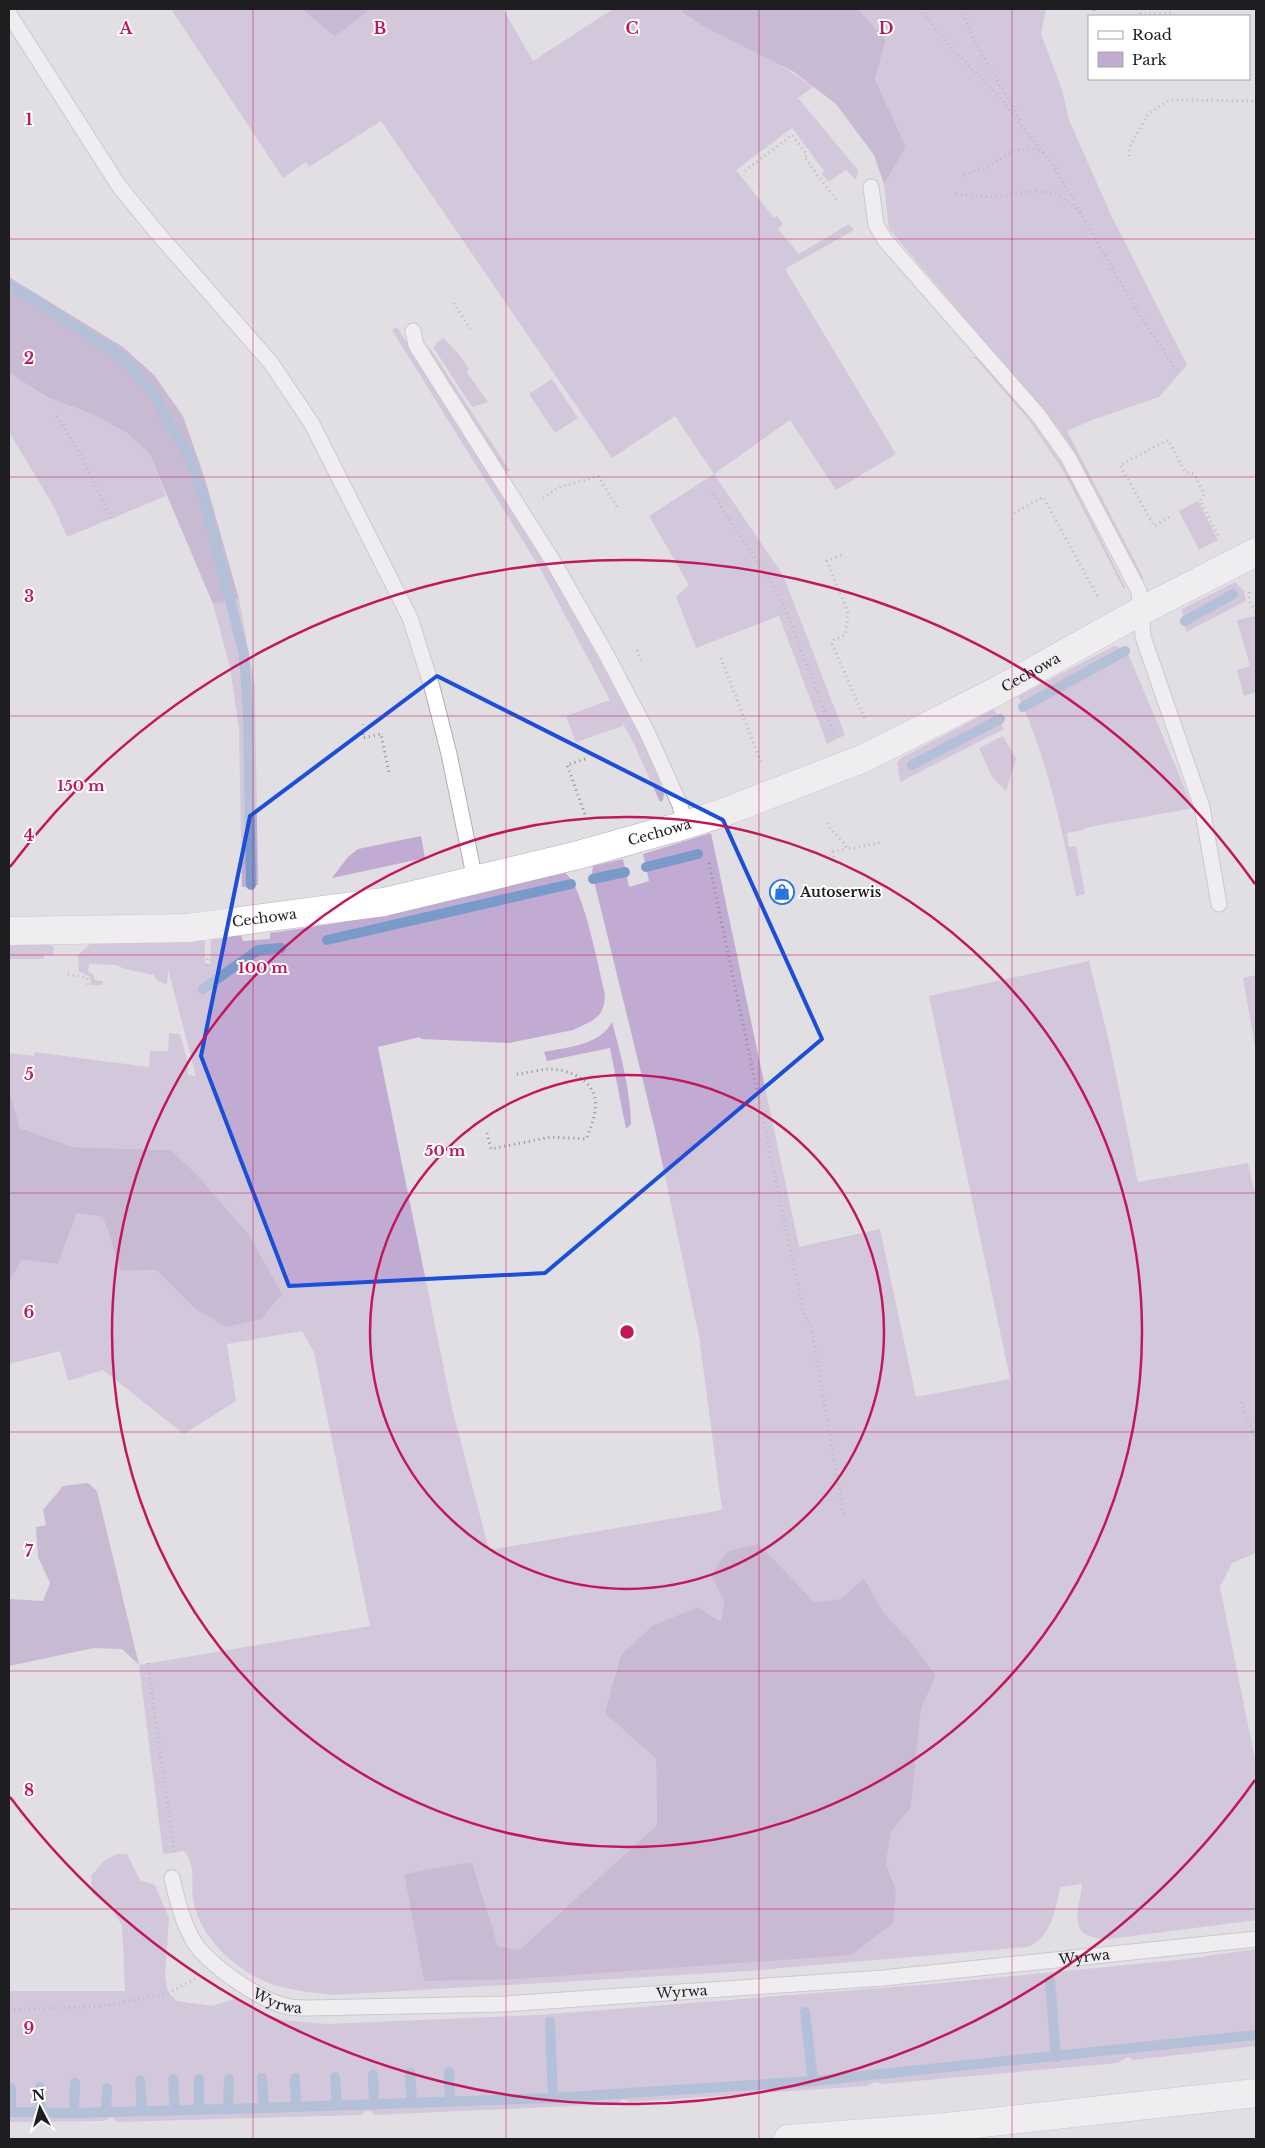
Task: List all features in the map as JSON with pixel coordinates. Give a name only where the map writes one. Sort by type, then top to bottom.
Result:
[{"type":"main road","name":"Cechowa","points":[[9,931],[188,928],[384,902],[578,855],[685,825],[722,813],[862,759],[997,690],[1256,552]]},
{"type":"main road","points":[[788,2139],[946,2127],[1256,2093]]},
{"type":"lane","points":[[9,14],[119,186],[271,363],[312,424],[410,618],[432,687],[447,744],[475,880]]},
{"type":"lane","points":[[871,187],[876,225],[885,240],[1038,416],[1068,457],[1139,591],[1143,636],[1202,806],[1219,904]]},
{"type":"lane","points":[[413,331],[416,345],[554,563],[604,652],[647,732],[680,805],[685,825]]},
{"type":"lane","name":"Wyrwa","points":[[172,1878],[180,1911],[193,1941],[218,1968],[264,1998],[285,2006],[308,2008],[505,2004],[883,1978],[1256,1939]]},
{"type":"path","points":[[919,9],[954,51],[996,93],[1044,153],[1084,215],[1134,306],[1179,374]]},
{"type":"path","points":[[961,9],[974,41],[1028,131]]},
{"type":"path","points":[[1138,9],[1141,14],[1171,13],[1174,15]]},
{"type":"path","points":[[1129,156],[1129,148],[1148,114],[1169,100],[1256,101]]},
{"type":"path","points":[[745,171],[792,135],[807,155],[804,157],[838,202]]},
{"type":"path","points":[[964,175],[988,166],[1016,149],[1031,148],[1044,153]]},
{"type":"path","points":[[956,194],[993,197],[1033,191],[1053,193],[1070,203],[1084,215]]},
{"type":"path","points":[[454,303],[470,329]]},
{"type":"path","points":[[58,416],[80,454],[112,519]]},
{"type":"path","points":[[1169,517],[1154,526],[1120,465],[1168,440],[1185,472],[1194,474],[1204,494],[1200,501],[1220,539]]},
{"type":"path","points":[[538,501],[556,488],[598,476],[618,509]]},
{"type":"path","points":[[713,494],[773,585],[786,611],[836,740]]},
{"type":"path","points":[[1014,513],[1043,497],[1100,602]]},
{"type":"path","points":[[841,555],[827,561],[848,613],[845,634],[834,640],[832,644],[866,721]]},
{"type":"path","points":[[1249,600],[1256,612]]},
{"type":"path","points":[[721,658],[762,766]]},
{"type":"path","points":[[363,724],[363,738],[381,734],[390,773]]},
{"type":"path","points":[[585,759],[568,765],[587,821]]},
{"type":"path","points":[[827,823],[830,830],[843,841],[847,849]]},
{"type":"path","points":[[835,862],[833,852],[883,842]]},
{"type":"path","points":[[710,864],[804,1314],[811,1327],[844,1515]]},
{"type":"path","points":[[68,974],[87,978],[88,985]]},
{"type":"path","points":[[487,1132],[491,1149],[550,1137],[586,1139],[590,1130],[596,1098],[591,1086],[580,1077],[559,1070],[548,1069],[517,1074]]},
{"type":"path","points":[[1242,1402],[1246,1418],[1256,1436]]},
{"type":"path","points":[[148,1663],[174,1852]]},
{"type":"path","points":[[9,2010],[103,2006],[132,2001],[168,1993],[218,1968]]},
{"type":"highlighted area","points":[[437,676],[723,820],[822,1039],[545,1273],[289,1286],[201,1056],[250,816]]},
{"type":"green space","points":[[171,9],[302,9],[335,37],[371,9],[503,9],[533,61],[613,9],[682,9],[682,12],[698,22],[782,66],[813,87],[798,98],[858,170],[856,180],[846,170],[828,182],[822,174],[824,171],[792,128],[736,170],[774,218],[777,216],[783,224],[778,229],[799,254],[849,224],[854,230],[785,269],[896,454],[836,490],[790,420],[714,474],[675,416],[612,458],[381,121],[309,167],[306,162],[283,178]]},
{"type":"green space","points":[[858,9],[1046,9],[1041,34],[1062,90],[1069,120],[1111,215],[1187,365],[1159,397],[1092,420],[1067,431],[1144,579],[1140,577],[1062,433],[889,229],[884,184],[906,147],[875,79],[886,40]]},
{"type":"green space","points":[[397,327],[502,492],[577,618],[644,743],[664,794],[663,800],[660,802],[621,720],[623,726],[576,742],[566,716],[610,700],[541,570],[392,330]]},
{"type":"green space","points":[[443,338],[457,352],[469,369],[466,371],[488,402],[472,407],[433,347]]},
{"type":"green space","points":[[430,348],[510,471],[505,471],[429,353]]},
{"type":"green space","points":[[970,357],[978,357],[1029,417],[1066,470],[1125,587],[1124,590],[1063,470],[1029,420],[976,359]]},
{"type":"green space","points":[[9,373],[49,398],[92,414],[128,433],[149,453],[166,496],[67,537],[54,507],[9,432]]},
{"type":"green space","points":[[552,379],[578,418],[555,433],[529,394]]},
{"type":"green space","points":[[714,474],[783,575],[845,735],[827,744],[779,616],[696,648],[676,597],[689,585],[649,516]]},
{"type":"green space","points":[[1198,501],[1218,540],[1199,550],[1179,511]]},
{"type":"green space","points":[[1235,582],[1244,591],[1246,601],[1186,632],[1182,609]]},
{"type":"green space","points":[[239,599],[255,687],[258,885],[242,887],[239,730],[230,667],[213,604]]},
{"type":"green space","points":[[1255,616],[1256,692],[1244,696],[1237,670],[1250,666],[1237,620]]},
{"type":"green space","points":[[1114,646],[1123,648],[1130,658],[1193,808],[1084,828],[1084,830],[1067,833],[1069,847],[1076,846],[1085,894],[1076,896],[1045,768],[1018,696]]},
{"type":"green space","points":[[994,709],[1004,729],[900,782],[897,763],[901,758]]},
{"type":"green space","points":[[1003,736],[1016,759],[1006,791],[992,777],[979,748]]},
{"type":"green space","points":[[711,833],[799,1247],[880,1229],[916,1397],[1010,1379],[929,996],[1089,961],[1109,1041],[1138,1182],[1248,1163],[1256,1198],[1256,1553],[1232,1563],[1220,1587],[1256,1764],[1256,1920],[1110,1939],[1096,1938],[1086,1934],[1078,1922],[1082,1884],[1060,1887],[1057,1904],[1047,1930],[1036,1943],[1028,1947],[748,1971],[334,1995],[277,1986],[249,1973],[223,1953],[204,1928],[197,1914],[193,1899],[192,1867],[188,1856],[184,1851],[163,1854],[139,1665],[370,1626],[314,1352],[302,1331],[227,1344],[236,1401],[184,1434],[103,1370],[68,1381],[60,1351],[9,1364],[9,1282],[22,1260],[58,1264],[77,1213],[103,1217],[121,1271],[156,1270],[194,1308],[170,1150],[73,1147],[20,1128],[9,1090],[9,1053],[34,1056],[34,1052],[149,1067],[150,1051],[168,1051],[169,1033],[180,1034],[188,1063],[188,1075],[196,1076],[168,969],[167,985],[156,980],[154,975],[125,969],[116,965],[89,964],[88,972],[94,975],[94,980],[103,981],[102,985],[91,985],[90,977],[79,971],[78,955],[91,943],[205,939],[205,964],[210,964],[211,939],[241,935],[243,941],[270,939],[270,933],[338,923],[565,873],[572,880],[578,893],[594,948],[605,994],[604,1005],[600,1014],[592,1021],[573,1030],[509,1043],[421,1039],[420,1037],[378,1047],[452,1408],[489,1550],[722,1510],[699,1336],[656,1134],[592,873],[593,866],[623,859],[629,887],[649,881],[643,854]],"holes":[[[759,1544],[813,1602],[841,1600],[864,1578],[884,1613],[912,1643],[936,1675],[921,1709],[911,1807],[891,1832],[886,1863],[896,1890],[425,1981],[404,1875],[472,1862],[498,1946],[519,1950],[657,1825],[656,1759],[606,1713],[721,1622],[724,1603],[711,1575]]]},
{"type":"green space","points":[[421,836],[425,858],[332,878],[348,857],[358,849]]},
{"type":"green space","points":[[9,942],[47,942],[54,947],[53,955],[44,955],[44,959],[9,959]]},
{"type":"green space","points":[[1256,975],[1256,1052],[1243,978]]},
{"type":"green space","points":[[612,1022],[629,1098],[631,1124],[626,1129],[610,1048],[547,1061],[544,1052],[592,1040],[607,1030]]},
{"type":"green space","points":[[117,1854],[127,1854],[140,1880],[155,1885],[169,1918],[165,1976],[168,1993],[177,2001],[212,2006],[234,1999],[258,2011],[283,2020],[326,2024],[537,2015],[931,1984],[1187,1959],[1256,1949],[1256,2046],[1133,2060],[1128,2057],[1118,2063],[882,2084],[875,2082],[867,2086],[630,2102],[624,2099],[616,2104],[375,2115],[370,2111],[366,2111],[361,2115],[117,2122],[112,2117],[103,2121],[9,2122],[9,1991],[125,1991],[122,1925],[111,1909],[92,1893],[91,1876],[105,1860]]},
{"type":"shaded area","points":[[302,9],[371,9],[335,37]]},
{"type":"shaded area","points":[[682,9],[858,9],[886,40],[875,79],[906,147],[884,184],[874,155],[836,104],[794,72],[703,26],[682,12]]},
{"type":"shaded area","points":[[9,277],[123,347],[154,375],[183,416],[205,479],[239,599],[213,604],[149,453],[127,433],[92,414],[49,398],[9,373]]},
{"type":"shaded area","points":[[9,1090],[20,1128],[73,1147],[170,1150],[196,1174],[249,1235],[282,1294],[261,1319],[226,1327],[194,1308],[156,1270],[121,1271],[103,1217],[77,1213],[58,1264],[22,1260],[9,1282]]},
{"type":"shaded area","points":[[88,1483],[97,1491],[139,1665],[122,1649],[94,1648],[9,1666],[9,1599],[43,1601],[50,1583],[38,1557],[36,1527],[46,1525],[43,1510],[63,1486]]},
{"type":"shaded area","points":[[759,1544],[814,1602],[841,1599],[864,1578],[884,1613],[912,1643],[936,1675],[921,1709],[911,1807],[891,1832],[886,1863],[896,1890],[893,1923],[851,1955],[517,1979],[424,1981],[404,1874],[472,1862],[498,1946],[519,1950],[657,1825],[656,1759],[605,1713],[621,1655],[652,1626],[698,1607],[721,1622],[724,1602],[711,1575],[728,1551]]},
{"type":"waterway","points":[[9,286],[30,297],[120,356],[156,396],[168,423],[186,449],[204,499],[244,655],[248,712],[251,885]]},
{"type":"waterway","points":[[1185,621],[1233,594]]},
{"type":"waterway","points":[[1023,707],[1125,651]]},
{"type":"waterway","points":[[912,765],[1000,719]]},
{"type":"waterway","points":[[646,867],[698,854]]},
{"type":"waterway","points":[[593,879],[625,872]]},
{"type":"waterway","points":[[327,940],[571,884]]},
{"type":"waterway","points":[[203,989],[258,950],[281,948]]},
{"type":"waterway","points":[[1050,1980],[1056,2057]]},
{"type":"waterway","points":[[805,2012],[813,2081]]},
{"type":"waterway","points":[[550,2022],[553,2098]]},
{"type":"waterway","points":[[9,2112],[74,2113],[553,2098],[813,2081],[1256,2035]]},
{"type":"waterway","points":[[449,2072],[450,2102]]},
{"type":"waterway","points":[[410,2073],[412,2103]]},
{"type":"waterway","points":[[373,2075],[374,2105]]},
{"type":"waterway","points":[[335,2077],[337,2106]]},
{"type":"waterway","points":[[262,2078],[264,2108]]},
{"type":"waterway","points":[[295,2078],[296,2107]]},
{"type":"waterway","points":[[173,2079],[175,2110]]},
{"type":"waterway","points":[[199,2079],[199,2110]]},
{"type":"waterway","points":[[228,2109],[229,2079]]},
{"type":"waterway","points":[[140,2080],[142,2111]]},
{"type":"waterway","points":[[74,2113],[75,2083]]},
{"type":"waterway","points":[[40,2087],[41,2112]]},
{"type":"waterway","points":[[11,2088],[11,2112]]},
{"type":"waterway","points":[[106,2112],[107,2088]]},
{"type":"place","name":"Autoserwis","points":[[782,892]]}]
